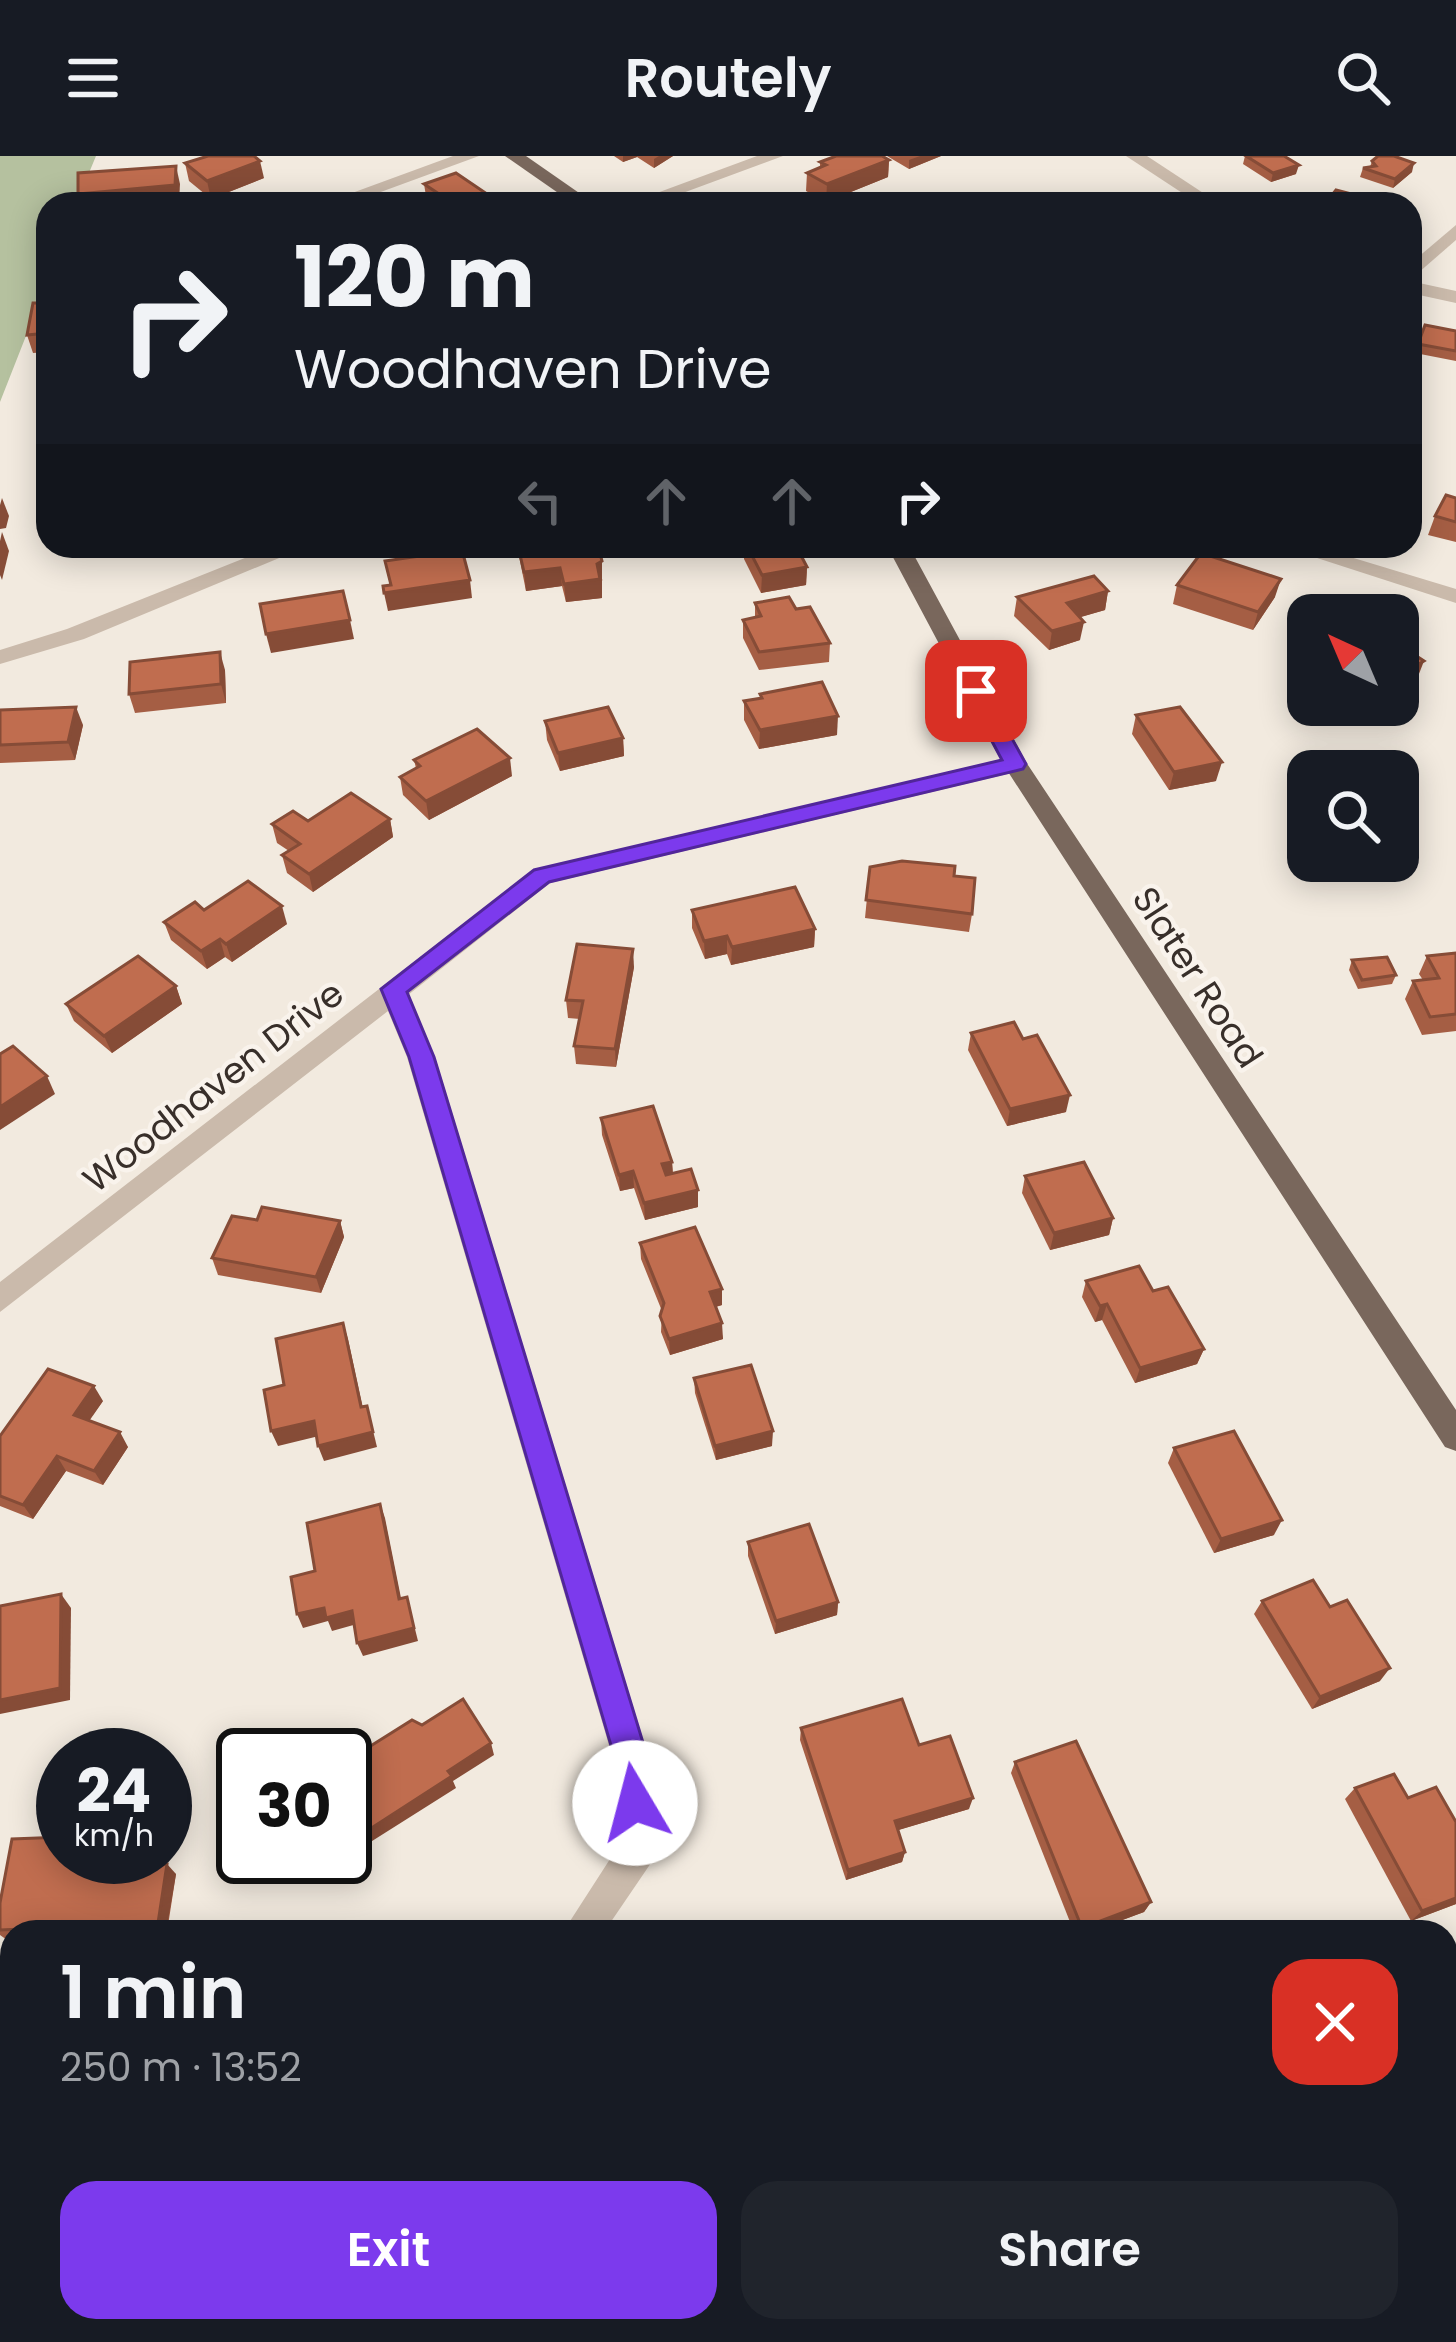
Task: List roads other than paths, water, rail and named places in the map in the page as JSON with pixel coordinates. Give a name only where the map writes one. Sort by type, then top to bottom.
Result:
[{"type":"main road","points":[[514,156],[568,192]]},
{"type":"main road","name":"Slater Road","points":[[904,558],[1015,764],[1456,1437]]},
{"type":"street","points":[[366,192],[470,156]]},
{"type":"street","points":[[670,192],[774,156]]},
{"type":"street","points":[[1135,156],[1192,192]]},
{"type":"street","points":[[1422,263],[1456,230]]},
{"type":"street","points":[[1422,289],[1456,297]]},
{"type":"street","points":[[0,657],[58,643],[257,558]]},
{"type":"street","points":[[1331,558],[1456,596]]},
{"type":"street","name":"Woodhaven Drive","points":[[0,1299],[542,876],[1015,764]]},
{"type":"street","points":[[393,989],[421,1057],[631,1759],[640,1846],[590,1920]]}]
